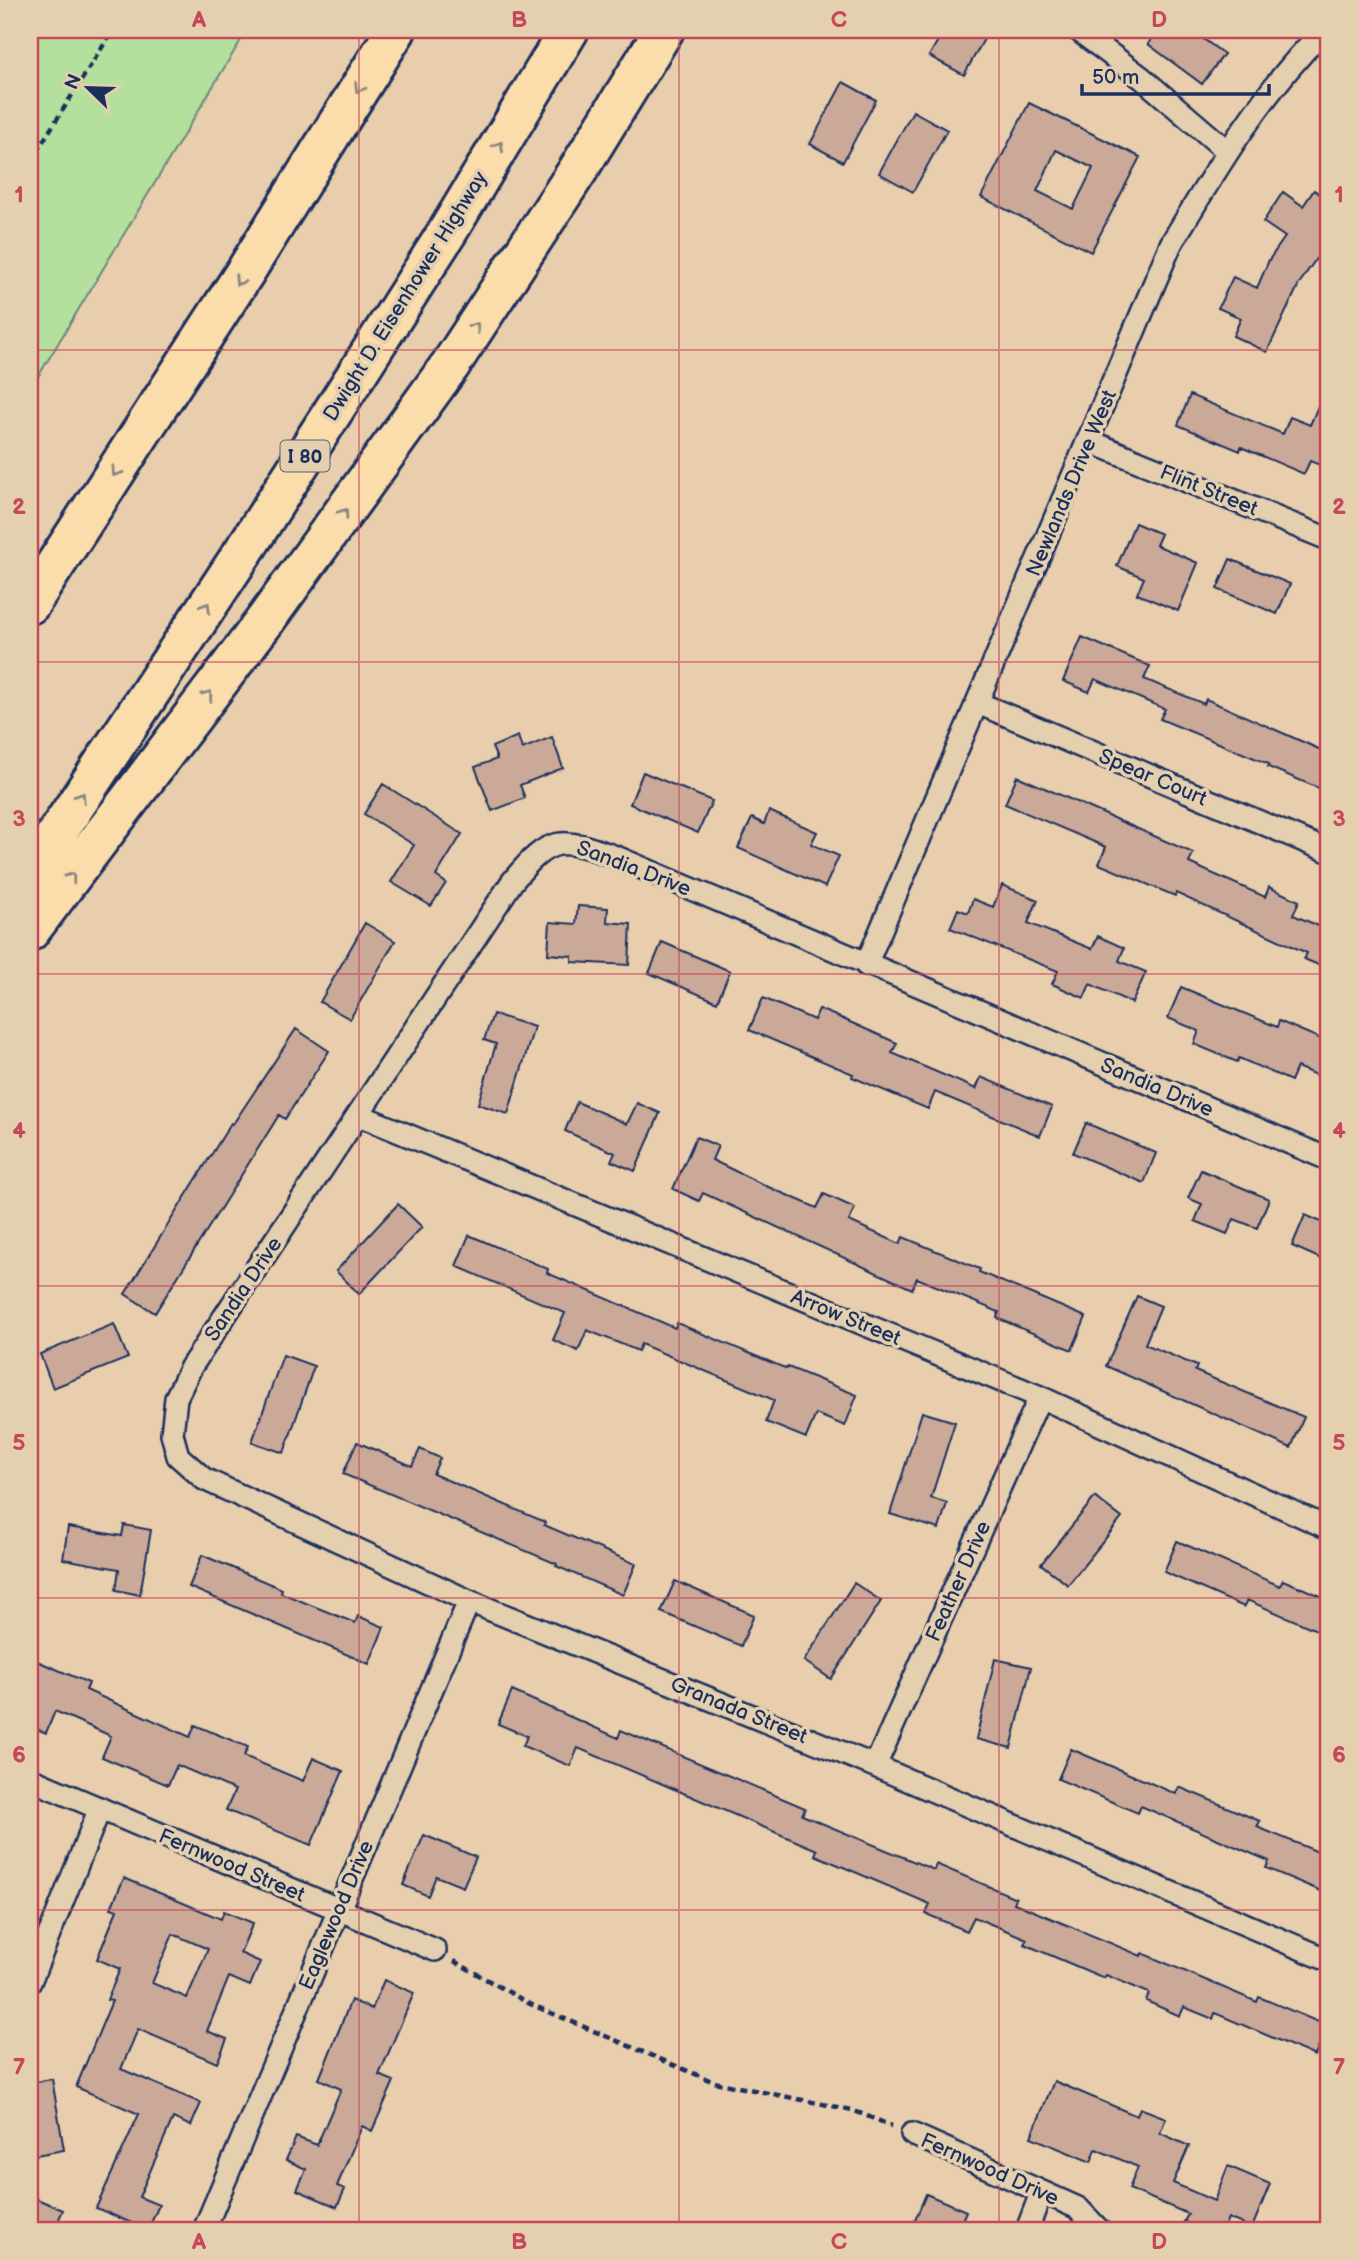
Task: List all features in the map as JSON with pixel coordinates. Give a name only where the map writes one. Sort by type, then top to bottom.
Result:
[{"type":"highway","points":[[30,604],[247,269],[396,30]]},
{"type":"highway","name":"Dwight D. Eisenhower Highway","points":[[30,874],[276,502],[448,231],[569,30]]},
{"type":"highway","points":[[30,931],[264,622],[451,364],[578,170],[664,30]]},
{"type":"street","points":[[1078,30],[1142,78],[1227,151]]},
{"type":"street","name":"Newlands Drive West","points":[[866,965],[1171,244],[1227,151],[1303,51],[1324,30]]},
{"type":"street","name":"Flint Street","points":[[1089,441],[1328,539]]},
{"type":"street","name":"Spear Court","points":[[978,703],[1328,851]]},
{"type":"street","name":"Sandia Drive","points":[[172,1434],[176,1398],[191,1367],[512,882],[540,850],[556,843],[573,843],[616,857],[1328,1159]]},
{"type":"street","name":"Arrow Street","points":[[359,1115],[1040,1397],[1328,1528]]},
{"type":"street","name":"Feather Drive","points":[[875,1766],[1040,1397]]},
{"type":"street","name":"Granada Street","points":[[172,1434],[178,1456],[204,1479],[469,1601],[875,1766],[1328,1960]]},
{"type":"street","name":"Eaglewood Drive","points":[[204,2230],[469,1601]]},
{"type":"street","name":"Fernwood Street","points":[[30,1779],[435,1951]]},
{"type":"street","points":[[30,1982],[100,1808]]},
{"type":"street","name":"Fernwood Drive","points":[[912,2134],[1078,2208],[1099,2230]]},
{"type":"street","points":[[1027,2230],[1041,2193]]},
{"type":"path","points":[[30,162],[113,30]]},
{"type":"path","points":[[435,1951],[530,2004],[714,2082],[852,2110],[912,2134]]},
{"type":"green space","points":[[30,30],[247,30],[30,390]]},
{"type":"building","points":[[944,30],[989,30],[964,75],[929,56]]},
{"type":"building","points":[[1158,30],[1191,30],[1224,54],[1202,84],[1148,44]]},
{"type":"building","points":[[843,82],[876,100],[843,162],[810,144]]},
{"type":"building","points":[[1029,103],[1140,157],[1091,252],[981,197]],"holes":[[[1056,150],[1093,168],[1073,209],[1037,191]]]},
{"type":"building","points":[[913,111],[947,130],[913,192],[879,173]]},
{"type":"building","points":[[1314,190],[1328,200],[1328,241],[1299,284],[1267,352],[1233,336],[1241,318],[1218,308],[1233,277],[1257,288],[1269,260],[1285,237],[1263,222],[1283,192],[1303,206]]},
{"type":"building","points":[[1328,383],[1328,468],[1310,461],[1304,474],[1241,447],[1240,451],[1178,425],[1190,395],[1283,434],[1290,417],[1310,425]]},
{"type":"building","points":[[1135,523],[1161,534],[1156,545],[1198,563],[1178,611],[1137,594],[1144,578],[1117,566]]},
{"type":"building","points":[[1230,559],[1290,584],[1277,614],[1217,589]]},
{"type":"building","points":[[1082,637],[1150,666],[1144,679],[1204,704],[1206,699],[1328,753],[1328,792],[1268,767],[1269,764],[1160,719],[1165,709],[1095,679],[1089,692],[1063,681]]},
{"type":"building","points":[[518,736],[522,749],[552,737],[563,768],[520,785],[525,798],[492,811],[475,767],[497,759],[492,747]]},
{"type":"building","points":[[643,772],[712,801],[698,833],[630,804]]},
{"type":"building","points":[[1017,776],[1193,853],[1189,863],[1265,897],[1269,887],[1299,901],[1293,915],[1328,930],[1328,969],[1304,959],[1307,953],[1176,893],[1175,896],[1099,864],[1106,847],[1005,804]]},
{"type":"building","points":[[383,784],[462,834],[436,876],[446,883],[431,906],[391,882],[414,845],[364,814]]},
{"type":"building","points":[[769,811],[817,832],[811,844],[839,856],[825,887],[738,848],[752,818],[764,824]]},
{"type":"building","points":[[1002,885],[1038,900],[1028,923],[1092,949],[1098,936],[1124,948],[1119,961],[1146,972],[1132,1003],[1090,984],[1084,998],[1052,984],[1058,971],[950,928],[958,909],[968,913],[973,899],[993,907]]},
{"type":"building","points":[[578,906],[608,908],[607,922],[631,924],[629,965],[572,962],[572,956],[548,954],[550,922],[576,924]]},
{"type":"building","points":[[365,923],[395,941],[350,1019],[320,1002]]},
{"type":"building","points":[[662,942],[730,971],[717,1002],[649,973]]},
{"type":"building","points":[[1181,987],[1277,1027],[1279,1021],[1328,1042],[1328,1080],[1297,1067],[1291,1081],[1239,1058],[1237,1062],[1194,1044],[1199,1031],[1168,1018]]},
{"type":"building","points":[[763,998],[814,1020],[819,1009],[843,1019],[897,1043],[892,1053],[976,1089],[981,1077],[1052,1107],[1040,1136],[935,1092],[928,1109],[749,1030]]},
{"type":"building","points":[[493,1014],[534,1027],[508,1114],[478,1104],[496,1044],[484,1040]]},
{"type":"building","points":[[296,1029],[329,1051],[285,1119],[279,1115],[155,1313],[125,1294],[231,1123],[233,1124]]},
{"type":"building","points":[[577,1102],[627,1124],[637,1103],[660,1113],[635,1171],[611,1161],[615,1153],[565,1131]]},
{"type":"building","points":[[1086,1123],[1156,1153],[1144,1183],[1073,1153]]},
{"type":"building","points":[[696,1137],[718,1146],[712,1160],[766,1186],[817,1208],[824,1194],[855,1208],[849,1221],[900,1244],[903,1237],[1086,1317],[1072,1350],[997,1318],[999,1312],[917,1278],[912,1289],[703,1193],[699,1201],[673,1189]]},
{"type":"building","points":[[1201,1170],[1269,1199],[1257,1228],[1234,1219],[1227,1234],[1195,1221],[1202,1204],[1188,1198]]},
{"type":"building","points":[[398,1204],[422,1227],[359,1294],[336,1271]]},
{"type":"building","points":[[1305,1215],[1328,1225],[1328,1262],[1292,1246]]},
{"type":"building","points":[[469,1235],[548,1269],[547,1273],[675,1328],[677,1323],[857,1395],[845,1426],[816,1414],[806,1438],[766,1422],[774,1400],[641,1344],[638,1351],[587,1330],[578,1351],[553,1340],[565,1313],[456,1266]]},
{"type":"building","points":[[1137,1296],[1161,1306],[1145,1344],[1197,1366],[1195,1371],[1304,1417],[1291,1448],[1106,1366]]},
{"type":"building","points":[[114,1324],[128,1358],[53,1388],[40,1354]]},
{"type":"building","points":[[283,1355],[314,1366],[284,1453],[252,1442]]},
{"type":"building","points":[[922,1412],[955,1422],[931,1498],[947,1503],[939,1529],[890,1514]]},
{"type":"building","points":[[357,1442],[412,1466],[420,1449],[440,1458],[433,1474],[636,1564],[623,1595],[556,1566],[557,1564],[343,1474]]},
{"type":"building","points":[[1095,1497],[1122,1518],[1068,1585],[1041,1564]]},
{"type":"building","points":[[124,1525],[151,1530],[140,1595],[116,1590],[119,1569],[63,1559],[68,1527],[122,1536]]},
{"type":"building","points":[[1177,1541],[1280,1586],[1283,1580],[1328,1599],[1328,1635],[1247,1600],[1244,1607],[1164,1572]]},
{"type":"building","points":[[202,1555],[282,1589],[281,1593],[355,1623],[358,1616],[384,1627],[369,1664],[189,1587]]},
{"type":"building","points":[[675,1581],[754,1615],[741,1646],[661,1612]]},
{"type":"building","points":[[854,1583],[881,1601],[831,1679],[804,1661]]},
{"type":"building","points":[[30,1658],[89,1683],[86,1690],[190,1737],[195,1725],[248,1747],[244,1756],[303,1781],[313,1758],[343,1771],[311,1845],[226,1810],[235,1790],[177,1765],[168,1785],[102,1757],[111,1736],[55,1711],[46,1733],[30,1726]]},
{"type":"building","points":[[995,1659],[1031,1667],[1011,1748],[976,1739]]},
{"type":"building","points":[[512,1691],[618,1738],[621,1730],[805,1808],[802,1815],[934,1870],[936,1864],[1016,1898],[1014,1903],[1141,1956],[1142,1953],[1257,2002],[1259,1997],[1328,2026],[1315,2056],[1215,2013],[1213,2019],[1184,2007],[1180,2016],[1146,2001],[1149,1993],[1106,1975],[1104,1978],[1024,1944],[1027,1939],[974,1917],[967,1931],[926,1914],[930,1904],[815,1855],[817,1850],[578,1748],[570,1766],[523,1746],[527,1736],[498,1724]]},
{"type":"building","points":[[1071,1749],[1176,1794],[1179,1787],[1260,1821],[1257,1827],[1328,1856],[1328,1894],[1266,1868],[1269,1861],[1141,1806],[1138,1813],[1058,1779]]},
{"type":"building","points":[[424,1835],[476,1857],[463,1887],[436,1876],[428,1896],[403,1885]]},
{"type":"building","points":[[124,1878],[221,1919],[224,1911],[253,1923],[240,1953],[260,1962],[250,1986],[229,1977],[207,2031],[227,2039],[217,2063],[138,2029],[121,2069],[201,2103],[191,2126],[173,2118],[139,2197],[159,2205],[148,2230],[96,2208],[139,2114],[76,2087],[112,2001],[107,2000],[120,1969],[97,1959],[117,1910],[111,1908]],"holes":[[[173,1934],[208,1949],[187,1998],[152,1983]]]},
{"type":"building","points":[[384,1980],[414,1993],[379,2075],[394,2081],[372,2131],[362,2126],[337,2186],[345,2189],[337,2207],[297,2190],[306,2169],[286,2160],[296,2137],[317,2145],[341,2089],[319,2079],[351,2000],[372,2009]]},
{"type":"building","points":[[52,2079],[64,2150],[30,2156],[30,2083]]},
{"type":"building","points":[[1054,2081],[1137,2116],[1140,2108],[1166,2118],[1160,2133],[1189,2146],[1173,2183],[1214,2201],[1228,2166],[1270,2184],[1252,2228],[1228,2218],[1223,2230],[1203,2230],[1184,2222],[1188,2214],[1129,2189],[1138,2167],[1096,2149],[1091,2162],[1031,2137]]},
{"type":"building","points":[[926,2194],[966,2211],[958,2230],[911,2230]]},
{"type":"building","points":[[30,2196],[63,2210],[54,2230],[30,2230]]}]
